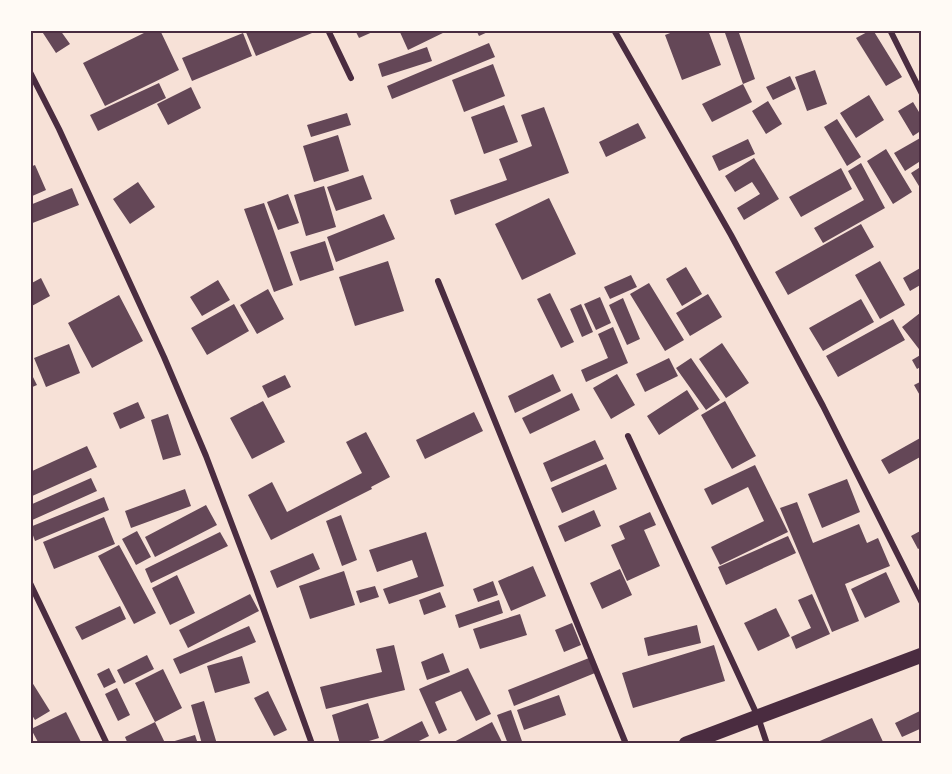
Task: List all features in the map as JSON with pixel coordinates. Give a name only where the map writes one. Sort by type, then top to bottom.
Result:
[{"type":"main road","points":[[686,744],[922,655]]},
{"type":"street","points":[[328,30],[351,78]]},
{"type":"street","points":[[614,30],[731,235],[812,386],[922,603]]},
{"type":"street","points":[[890,30],[922,94]]},
{"type":"street","points":[[30,72],[59,129],[197,434],[312,744]]},
{"type":"street","points":[[438,281],[626,744]]},
{"type":"street","points":[[628,436],[758,717],[767,744]]},
{"type":"street","points":[[30,583],[107,744]]},
{"type":"building","points":[[41,30],[60,30],[70,44],[56,53]]},
{"type":"building","points":[[150,30],[160,30],[179,70],[105,106],[83,63]]},
{"type":"building","points":[[245,30],[311,30],[312,33],[256,56]]},
{"type":"building","points":[[355,30],[377,30],[359,38]]},
{"type":"building","points":[[399,30],[449,30],[408,50]]},
{"type":"building","points":[[476,30],[492,30],[479,36]]},
{"type":"building","points":[[678,30],[708,30],[721,65],[682,80],[665,35]]},
{"type":"building","points":[[738,30],[755,79],[743,84],[725,33]]},
{"type":"building","points":[[871,30],[902,77],[886,86],[856,38]]},
{"type":"building","points":[[243,33],[252,56],[192,81],[182,58]]},
{"type":"building","points":[[489,43],[495,57],[392,99],[387,86]]},
{"type":"building","points":[[427,47],[432,61],[382,77],[378,64]]},
{"type":"building","points":[[493,64],[505,96],[464,112],[452,80]]},
{"type":"building","points":[[815,70],[827,104],[807,111],[795,77]]},
{"type":"building","points":[[790,76],[796,89],[773,100],[766,87]]},
{"type":"building","points":[[159,83],[166,98],[98,131],[90,115]]},
{"type":"building","points":[[743,84],[752,102],[712,122],[702,104]]},
{"type":"building","points":[[191,87],[201,108],[168,125],[157,104]]},
{"type":"building","points":[[869,95],[884,120],[856,138],[840,113]]},
{"type":"building","points":[[768,101],[782,124],[766,134],[752,111]]},
{"type":"building","points":[[913,102],[922,117],[922,130],[913,136],[898,111]]},
{"type":"building","points":[[504,105],[518,142],[484,154],[471,117]]},
{"type":"building","points":[[544,107],[569,173],[455,215],[450,200],[507,180],[499,159],[532,146],[521,115]]},
{"type":"building","points":[[347,113],[351,125],[311,137],[307,125]]},
{"type":"building","points":[[837,119],[861,157],[847,166],[824,127]]},
{"type":"building","points":[[638,123],[646,138],[606,157],[599,142]]},
{"type":"building","points":[[338,135],[349,171],[314,182],[303,146]]},
{"type":"building","points":[[922,137],[922,160],[905,171],[894,153]]},
{"type":"building","points":[[748,139],[755,154],[719,171],[712,156]]},
{"type":"building","points":[[886,149],[912,192],[893,204],[867,161]]},
{"type":"building","points":[[754,158],[779,199],[744,220],[737,208],[760,194],[752,182],[735,192],[725,176]]},
{"type":"building","points":[[861,163],[885,208],[823,243],[814,228],[864,200],[848,171]]},
{"type":"building","points":[[35,165],[46,190],[30,197],[30,167]]},
{"type":"building","points":[[922,166],[922,191],[911,173]]},
{"type":"building","points":[[841,168],[852,189],[801,217],[789,197]]},
{"type":"building","points":[[363,175],[372,199],[336,211],[327,187]]},
{"type":"building","points":[[138,182],[155,207],[130,224],[113,199]]},
{"type":"building","points":[[324,186],[336,227],[306,236],[294,195]]},
{"type":"building","points":[[72,188],[79,205],[30,224],[30,205]]},
{"type":"building","points":[[288,194],[299,223],[278,230],[267,202]]},
{"type":"building","points":[[549,198],[576,254],[522,280],[495,224]]},
{"type":"building","points":[[264,203],[293,285],[274,292],[244,209]]},
{"type":"building","points":[[384,214],[395,239],[336,262],[327,237]]},
{"type":"building","points":[[861,224],[874,247],[788,295],[775,272]]},
{"type":"building","points":[[325,241],[334,270],[300,281],[290,252]]},
{"type":"building","points":[[388,261],[404,311],[355,326],[339,277]]},
{"type":"building","points":[[880,261],[905,305],[880,319],[855,275]]},
{"type":"building","points":[[686,267],[702,294],[682,306],[666,279]]},
{"type":"building","points":[[922,267],[922,284],[910,291],[903,278]]},
{"type":"building","points":[[631,275],[637,287],[610,299],[604,287]]},
{"type":"building","points":[[41,278],[50,296],[30,307],[30,284]]},
{"type":"building","points":[[218,280],[230,300],[202,316],[190,297]]},
{"type":"building","points":[[649,283],[684,340],[665,351],[630,294]]},
{"type":"building","points":[[268,289],[284,319],[257,334],[240,305]]},
{"type":"building","points":[[550,293],[574,342],[561,348],[537,299]]},
{"type":"building","points":[[708,294],[722,317],[690,336],[676,313]]},
{"type":"building","points":[[119,295],[143,341],[92,368],[68,323]]},
{"type":"building","points":[[600,297],[611,323],[596,330],[584,304]]},
{"type":"building","points":[[623,298],[640,339],[627,345],[609,305]]},
{"type":"building","points":[[861,299],[874,322],[823,351],[809,328]]},
{"type":"building","points":[[234,304],[249,331],[207,355],[191,328]]},
{"type":"building","points":[[581,304],[593,332],[582,337],[570,309]]},
{"type":"building","points":[[920,313],[922,316],[922,353],[902,327]]},
{"type":"building","points":[[893,319],[905,340],[838,377],[826,356]]},
{"type":"building","points":[[613,327],[628,363],[586,382],[581,370],[608,358],[598,334]]},
{"type":"building","points":[[722,343],[749,383],[726,398],[699,359]]},
{"type":"building","points":[[69,344],[80,373],[46,387],[34,358]]},
{"type":"building","points":[[922,354],[922,366],[917,369],[912,360]]},
{"type":"building","points":[[669,358],[678,376],[645,392],[636,374]]},
{"type":"building","points":[[691,358],[720,400],[706,410],[676,368]]},
{"type":"building","points":[[30,371],[37,385],[30,388]]},
{"type":"building","points":[[553,374],[561,391],[515,413],[508,396]]},
{"type":"building","points":[[617,374],[635,405],[611,419],[593,388]]},
{"type":"building","points":[[285,375],[291,387],[268,398],[262,386]]},
{"type":"building","points":[[922,381],[922,399],[914,385]]},
{"type":"building","points":[[687,390],[699,409],[659,435],[647,416]]},
{"type":"building","points":[[572,393],[580,410],[530,434],[522,418]]},
{"type":"building","points":[[263,401],[285,442],[252,459],[230,418]]},
{"type":"building","points":[[725,401],[756,456],[732,469],[701,415]]},
{"type":"building","points":[[138,402],[145,418],[120,429],[113,413]]},
{"type":"building","points":[[474,412],[483,431],[425,459],[416,440]]},
{"type":"building","points":[[168,414],[181,455],[163,460],[151,420]]},
{"type":"building","points":[[366,432],[390,477],[371,487],[372,489],[271,540],[248,495],[272,482],[287,512],[362,473],[346,442]]},
{"type":"building","points":[[922,437],[922,456],[889,474],[881,460]]},
{"type":"building","points":[[595,440],[604,459],[551,482],[543,463]]},
{"type":"building","points":[[87,446],[97,467],[30,497],[30,472]]},
{"type":"building","points":[[606,464],[617,489],[562,513],[551,488]]},
{"type":"building","points":[[755,465],[788,532],[720,565],[711,547],[764,521],[748,487],[712,505],[704,489]]},
{"type":"building","points":[[91,478],[97,491],[30,521],[30,505]]},
{"type":"building","points":[[847,479],[860,512],[822,528],[808,494]]},
{"type":"building","points":[[185,489],[191,506],[131,528],[125,511]]},
{"type":"building","points":[[104,497],[109,510],[35,541],[30,527]]},
{"type":"building","points":[[797,502],[813,543],[859,524],[867,543],[878,538],[890,566],[845,584],[859,621],[832,632],[780,508]]},
{"type":"building","points":[[206,505],[217,525],[155,557],[145,537]]},
{"type":"building","points":[[594,510],[601,526],[565,542],[558,526]]},
{"type":"building","points":[[650,512],[656,525],[644,530],[660,566],[627,581],[611,545],[625,539],[619,526]]},
{"type":"building","points":[[341,515],[357,560],[342,566],[326,521]]},
{"type":"building","points":[[104,517],[115,544],[54,569],[43,542]]},
{"type":"building","points":[[922,530],[922,547],[918,549],[911,536]]},
{"type":"building","points":[[137,531],[151,557],[136,565],[122,539]]},
{"type":"building","points":[[220,532],[228,546],[151,583],[145,569]]},
{"type":"building","points":[[426,532],[444,586],[389,604],[383,589],[418,577],[412,560],[377,572],[369,550]]},
{"type":"building","points":[[788,536],[796,553],[726,585],[718,567]]},
{"type":"building","points":[[119,545],[156,613],[134,624],[98,556]]},
{"type":"building","points":[[313,553],[320,569],[277,588],[270,571]]},
{"type":"building","points":[[533,566],[546,596],[511,611],[498,581]]},
{"type":"building","points":[[620,569],[632,595],[602,609],[590,583]]},
{"type":"building","points":[[344,571],[355,605],[310,619],[299,586]]},
{"type":"building","points":[[886,572],[900,602],[865,618],[851,589]]},
{"type":"building","points":[[177,575],[195,613],[170,625],[152,588]]},
{"type":"building","points":[[493,581],[498,595],[478,602],[473,589]]},
{"type":"building","points":[[375,586],[379,597],[360,603],[356,591]]},
{"type":"building","points":[[440,592],[446,607],[424,615],[419,600]]},
{"type":"building","points":[[250,594],[259,611],[188,648],[179,630]]},
{"type":"building","points":[[812,594],[830,634],[796,649],[791,637],[811,628],[798,600]]},
{"type":"building","points":[[499,600],[503,613],[459,628],[455,615]]},
{"type":"building","points":[[120,606],[126,619],[82,640],[75,627]]},
{"type":"building","points":[[776,608],[790,636],[758,651],[744,623]]},
{"type":"building","points":[[520,614],[527,635],[480,649],[473,629]]},
{"type":"building","points":[[572,623],[581,645],[564,652],[555,630]]},
{"type":"building","points":[[697,625],[701,643],[648,656],[644,638]]},
{"type":"building","points":[[249,626],[256,642],[180,674],[173,659]]},
{"type":"building","points":[[394,645],[405,690],[326,709],[320,687],[382,672],[376,649]]},
{"type":"building","points":[[714,645],[725,681],[633,708],[622,673]]},
{"type":"building","points":[[443,653],[450,672],[427,680],[421,662]]},
{"type":"building","points":[[147,655],[154,669],[124,684],[117,670]]},
{"type":"building","points":[[242,656],[250,683],[215,693],[207,666]]},
{"type":"building","points":[[589,658],[595,673],[514,706],[508,690]]},
{"type":"building","points":[[109,668],[116,682],[104,688],[97,674]]},
{"type":"building","points":[[468,668],[491,714],[476,721],[461,691],[435,702],[447,730],[439,734],[419,689]]},
{"type":"building","points":[[163,669],[182,708],[155,722],[135,683]]},
{"type":"building","points":[[30,679],[50,711],[35,720],[30,712]]},
{"type":"building","points":[[117,688],[130,715],[118,721],[105,694]]},
{"type":"building","points":[[268,691],[287,730],[274,736],[254,698]]},
{"type":"building","points":[[559,695],[566,715],[524,730],[517,710]]},
{"type":"building","points":[[204,701],[217,744],[202,744],[191,705]]},
{"type":"building","points":[[368,703],[379,738],[359,744],[340,744],[332,715]]},
{"type":"building","points":[[511,710],[523,744],[508,744],[497,715]]},
{"type":"building","points":[[922,710],[922,728],[902,737],[895,723]]},
{"type":"building","points":[[66,712],[82,744],[39,744],[31,729]]},
{"type":"building","points":[[872,718],[884,744],[813,744]]},
{"type":"building","points":[[422,721],[429,736],[413,744],[377,744]]},
{"type":"building","points":[[155,722],[165,743],[128,744],[125,737]]},
{"type":"building","points":[[492,722],[503,744],[450,744]]},
{"type":"building","points":[[195,735],[198,744],[168,744],[168,743]]}]
